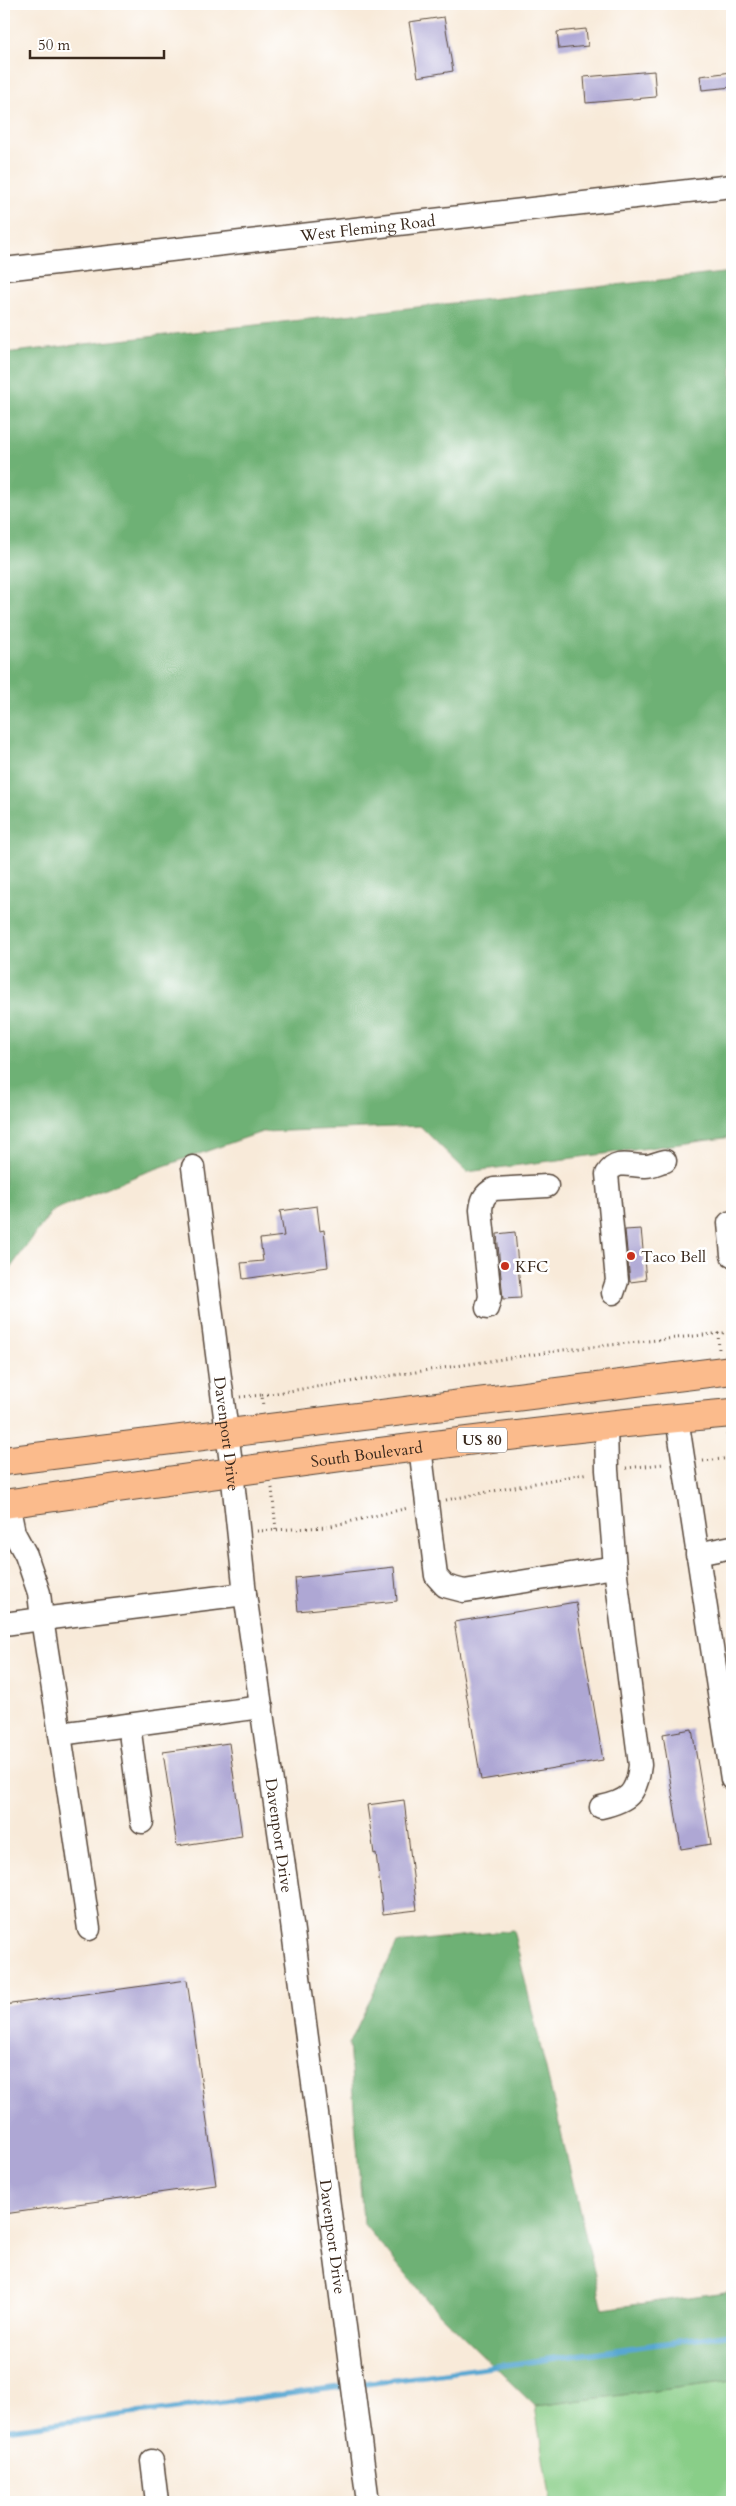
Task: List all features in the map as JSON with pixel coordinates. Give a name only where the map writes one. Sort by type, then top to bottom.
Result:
[{"type":"highway","points":[[4,1461],[732,1370]]},
{"type":"highway","points":[[317,1460],[305,1451],[302,1444],[304,1437],[314,1429],[386,1412]]},
{"type":"highway","name":"South Boulevard","points":[[6,1504],[232,1471],[420,1447],[606,1424],[732,1413]]},
{"type":"street","name":"West Fleming Road","points":[[4,269],[732,186]]},
{"type":"street","points":[[613,1293],[616,1281],[607,1174],[611,1168],[621,1164],[645,1166],[665,1161]]},
{"type":"street","name":"Davenport Drive","points":[[193,1167],[232,1471],[245,1594],[287,1882],[368,2502]]},
{"type":"street","points":[[487,1308],[490,1297],[481,1210],[482,1200],[487,1192],[494,1188],[547,1186]]},
{"type":"street","points":[[732,1222],[729,1223],[732,1255]]},
{"type":"street","points":[[677,1418],[732,1779]]},
{"type":"street","points":[[601,1807],[621,1802],[633,1791],[640,1765],[615,1568],[607,1470],[606,1424]]},
{"type":"street","points":[[420,1447],[436,1576],[445,1586],[464,1591],[615,1568]]},
{"type":"street","points":[[6,1504],[14,1533],[26,1555],[39,1594],[89,1929]]},
{"type":"street","points":[[697,1554],[732,1547]]},
{"type":"street","points":[[4,1624],[245,1594]]},
{"type":"street","points":[[60,1734],[262,1707]]},
{"type":"street","points":[[128,1725],[142,1822]]},
{"type":"street","points":[[152,2461],[157,2502]]},
{"type":"path","points":[[262,1395],[563,1350],[732,1332]]},
{"type":"path","points":[[238,1532],[327,1527],[428,1504],[607,1470],[732,1458]]},
{"type":"green space","points":[[732,272],[732,1137],[467,1172],[420,1126],[262,1132],[141,1174],[52,1211],[6,1274],[4,1372],[4,353]]},
{"type":"green space","points":[[513,1930],[603,2309],[732,2291],[732,2381],[535,2406],[432,2306],[363,2223],[349,2044],[397,1943]]},
{"type":"green space","points":[[732,2381],[732,2502],[550,2502],[535,2406]]},
{"type":"building","points":[[444,17],[453,71],[418,77],[409,22]]},
{"type":"building","points":[[586,29],[588,46],[559,49],[557,32]]},
{"type":"building","points":[[654,71],[656,97],[586,103],[584,77]]},
{"type":"building","points":[[732,72],[732,87],[702,90],[700,76]]},
{"type":"building","points":[[317,1206],[320,1231],[324,1230],[328,1267],[243,1279],[241,1263],[263,1261],[260,1239],[284,1236],[280,1211]]},
{"type":"building","name":"Taco Bell","points":[[641,1229],[646,1280],[630,1282],[625,1230]]},
{"type":"building","name":"KFC","points":[[515,1232],[521,1298],[503,1299],[497,1234]]},
{"type":"building","points":[[394,1567],[397,1601],[298,1611],[295,1578]]},
{"type":"building","points":[[576,1602],[603,1760],[481,1780],[454,1622]]},
{"type":"building","points":[[692,1729],[711,1844],[681,1849],[663,1734]]},
{"type":"building","points":[[229,1743],[242,1836],[177,1846],[163,1752]]},
{"type":"building","points":[[404,1800],[417,1910],[383,1914],[376,1853],[374,1854],[367,1805]]},
{"type":"building","points":[[187,1980],[216,2185],[4,2214],[4,2005]]},
{"type":"waterway","points":[[358,2385],[732,2334]]},
{"type":"waterway","points":[[4,2430],[349,2386]]},
{"type":"place","name":"Taco Bell","points":[[631,1256]]},
{"type":"place","name":"KFC","points":[[505,1266]]}]
